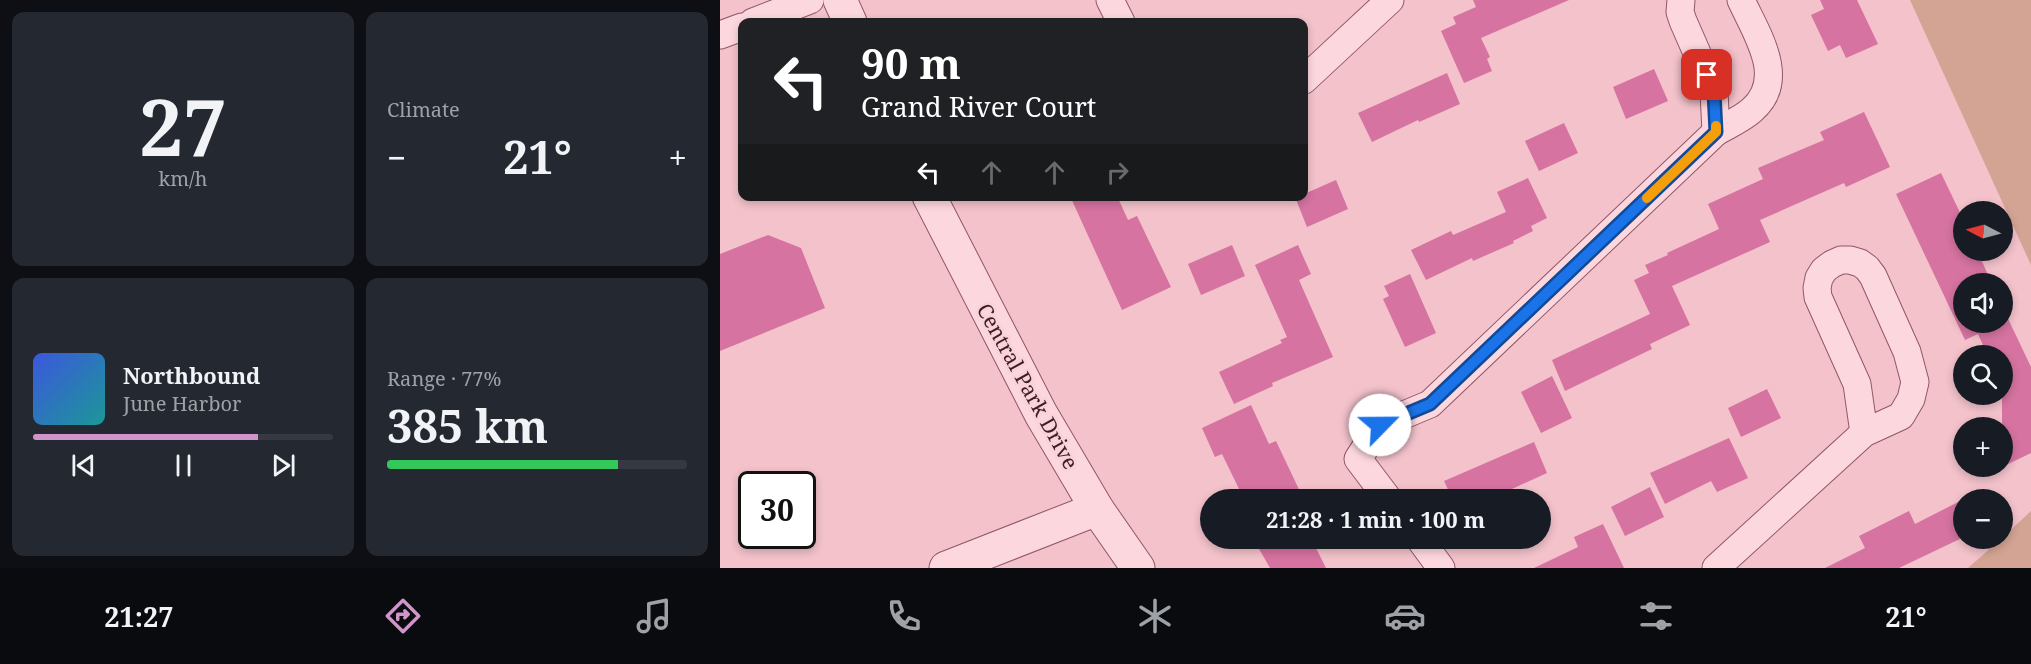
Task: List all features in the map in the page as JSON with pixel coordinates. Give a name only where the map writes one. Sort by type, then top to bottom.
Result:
[{"type":"street","points":[[763,18],[810,0]]},
{"type":"street","points":[[840,0],[848,18]]},
{"type":"street","points":[[1110,0],[1119,18]]},
{"type":"street","points":[[1308,76],[1390,0]]},
{"type":"street","points":[[1681,0],[1680,12],[1683,21],[1714,92],[1716,132]]},
{"type":"street","points":[[1381,489],[1358,459],[1380,425],[1430,404],[1716,132],[1752,110],[1761,100],[1768,87],[1770,72],[1768,58],[1741,0]]},
{"type":"street","points":[[720,35],[738,28]]},
{"type":"street","name":"Central Park Drive","points":[[932,201],[1041,414],[1097,509],[1138,568]]},
{"type":"street","points":[[1716,568],[1864,433],[1901,416],[1911,399],[1915,382],[1907,352],[1873,276],[1860,263],[1841,260],[1824,270],[1817,288],[1818,297],[1857,384],[1864,433]]},
{"type":"street","points":[[946,568],[1097,509]]},
{"type":"street","points":[[1427,549],[1441,568]]},
{"type":"shaded area","points":[[1910,0],[2031,0],[2031,265],[2013,226],[2013,201],[2002,201]]},
{"type":"shaded area","points":[[2031,511],[2031,568],[1968,568],[1990,549],[2013,549],[2013,528]]},
{"type":"building","points":[[1473,0],[1569,0],[1481,38],[1490,57],[1487,59],[1492,71],[1464,83],[1441,31],[1456,24],[1453,17],[1476,7]]},
{"type":"building","points":[[1820,0],[1857,0],[1878,44],[1846,58],[1840,45],[1828,51],[1811,15],[1824,9]]},
{"type":"building","points":[[1654,69],[1668,101],[1626,119],[1613,87]]},
{"type":"building","points":[[1447,73],[1460,104],[1419,122],[1418,120],[1372,142],[1358,113]]},
{"type":"building","points":[[1864,112],[1890,167],[1846,187],[1844,183],[1760,220],[1770,242],[1672,286],[1690,325],[1650,344],[1652,349],[1565,391],[1552,360],[1650,314],[1634,280],[1649,273],[1645,265],[1719,229],[1708,204],[1763,179],[1758,168],[1824,140],[1820,132]]},
{"type":"building","points":[[1564,123],[1578,153],[1539,171],[1525,141]]},
{"type":"building","points":[[1941,173],[1954,201],[1953,261],[1982,261],[1987,273],[1953,273],[1953,315],[1896,194]]},
{"type":"building","points":[[1528,178],[1547,218],[1531,226],[1533,231],[1513,241],[1514,243],[1473,261],[1472,258],[1426,280],[1411,250],[1451,231],[1453,235],[1506,212],[1497,192]]},
{"type":"building","points":[[1336,180],[1348,209],[1307,227],[1297,201],[1308,201],[1308,192]]},
{"type":"building","points":[[1072,201],[1119,201],[1128,220],[1137,216],[1171,287],[1122,310]]},
{"type":"building","points":[[768,235],[801,248],[825,308],[720,351],[720,254]]},
{"type":"building","points":[[1232,245],[1245,276],[1201,295],[1188,264]]},
{"type":"building","points":[[1298,245],[1311,274],[1299,280],[1333,357],[1272,383],[1273,386],[1234,404],[1219,372],[1282,343],[1280,340],[1287,337],[1255,265]]},
{"type":"building","points":[[1410,274],[1436,333],[1405,347],[1383,299],[1389,296],[1384,286]]},
{"type":"building","points":[[2013,329],[2031,367],[2031,453],[2013,462],[2013,417],[2002,417],[2002,405],[2013,405],[2013,345],[1983,345],[1978,334],[1965,340],[1962,333],[2013,333]]},
{"type":"building","points":[[1552,376],[1572,418],[1541,433],[1521,392]]},
{"type":"building","points":[[1767,389],[1781,418],[1741,437],[1728,408]]},
{"type":"building","points":[[1251,405],[1269,444],[1276,441],[1299,489],[1239,489],[1222,454],[1215,457],[1202,428]]},
{"type":"building","points":[[1729,438],[1748,478],[1717,492],[1711,481],[1665,504],[1650,473]]},
{"type":"building","points":[[1534,442],[1547,473],[1512,489],[1448,489],[1444,481]]},
{"type":"building","points":[[1650,487],[1664,517],[1625,536],[1611,507]]},
{"type":"building","points":[[1953,505],[1953,542],[1899,568],[1825,568],[1865,548],[1859,536],[1909,511],[1915,524]]},
{"type":"building","points":[[1603,524],[1624,568],[1534,568],[1578,547],[1574,537]]},
{"type":"building","points":[[1259,549],[1316,549],[1326,568],[1270,568]]},
{"type":"slow traffic","points":[[1647,198],[1716,132],[1716,126]]},
{"type":"route","points":[[1380,425],[1430,404],[1716,132],[1714,92],[1707,75]]}]
